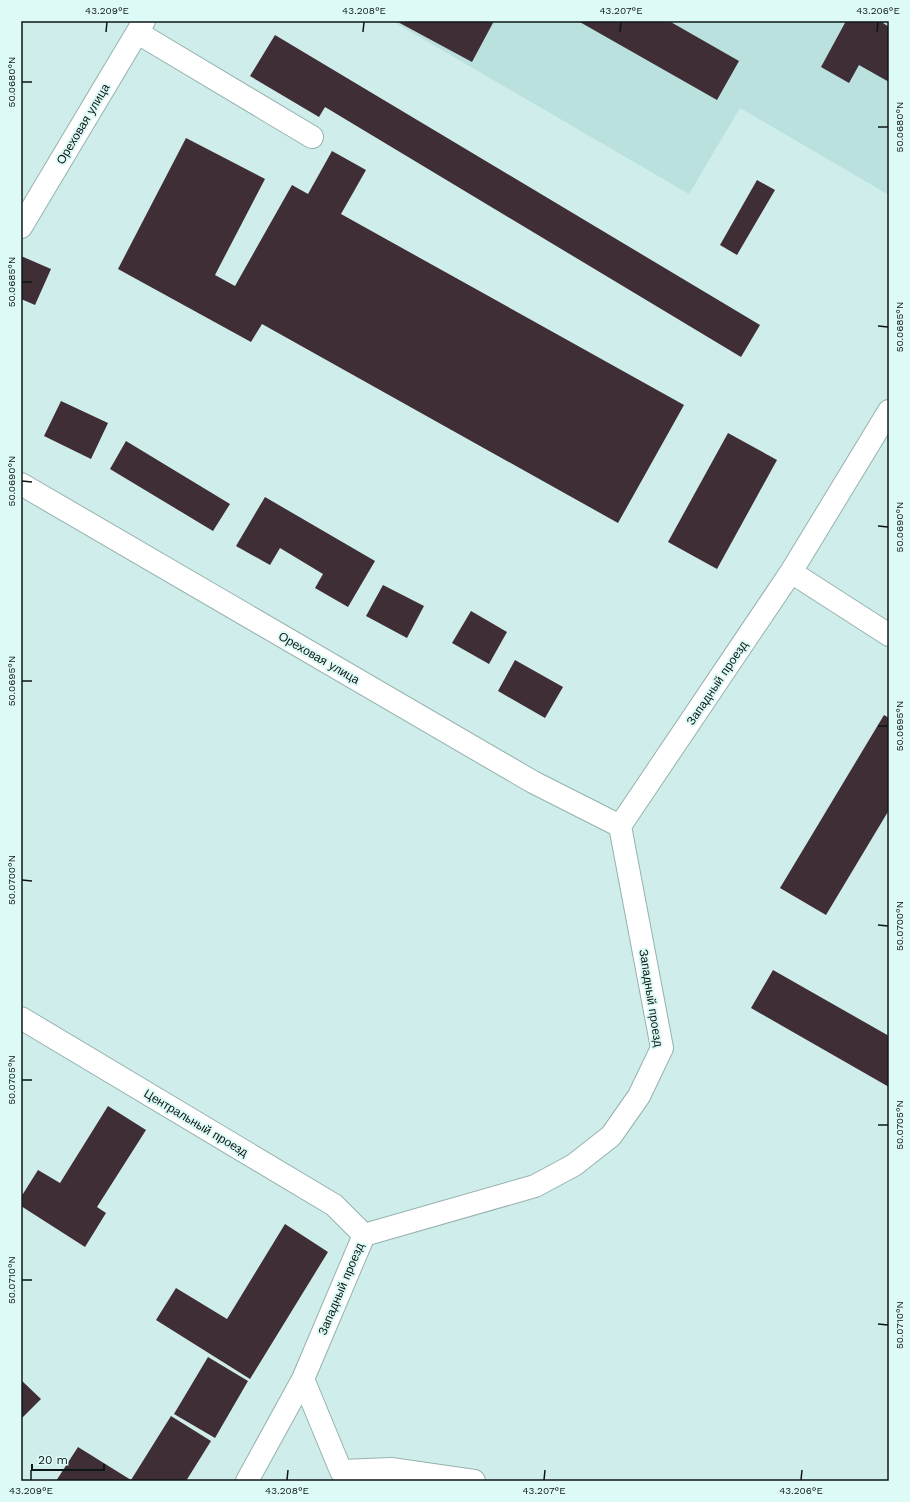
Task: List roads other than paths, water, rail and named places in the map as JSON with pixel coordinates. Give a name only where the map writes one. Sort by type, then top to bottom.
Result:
[{"type":"street","points":[[141,27],[312,137]]},
{"type":"street","name":"Ореховая улица","points":[[21,227],[141,27]]},
{"type":"street","name":"Западный проезд","points":[[247,1481],[303,1378],[364,1235],[536,1186],[574,1165],[611,1136],[638,1096],[662,1048],[620,826],[791,572],[889,411]]},
{"type":"street","name":"Ореховая улица","points":[[21,484],[534,782],[620,826]]},
{"type":"street","points":[[791,572],[889,635]]},
{"type":"street","name":"Центральный проезд","points":[[21,1018],[334,1205],[364,1235]]},
{"type":"street","points":[[303,1378],[344,1476],[391,1469],[474,1481]]}]
